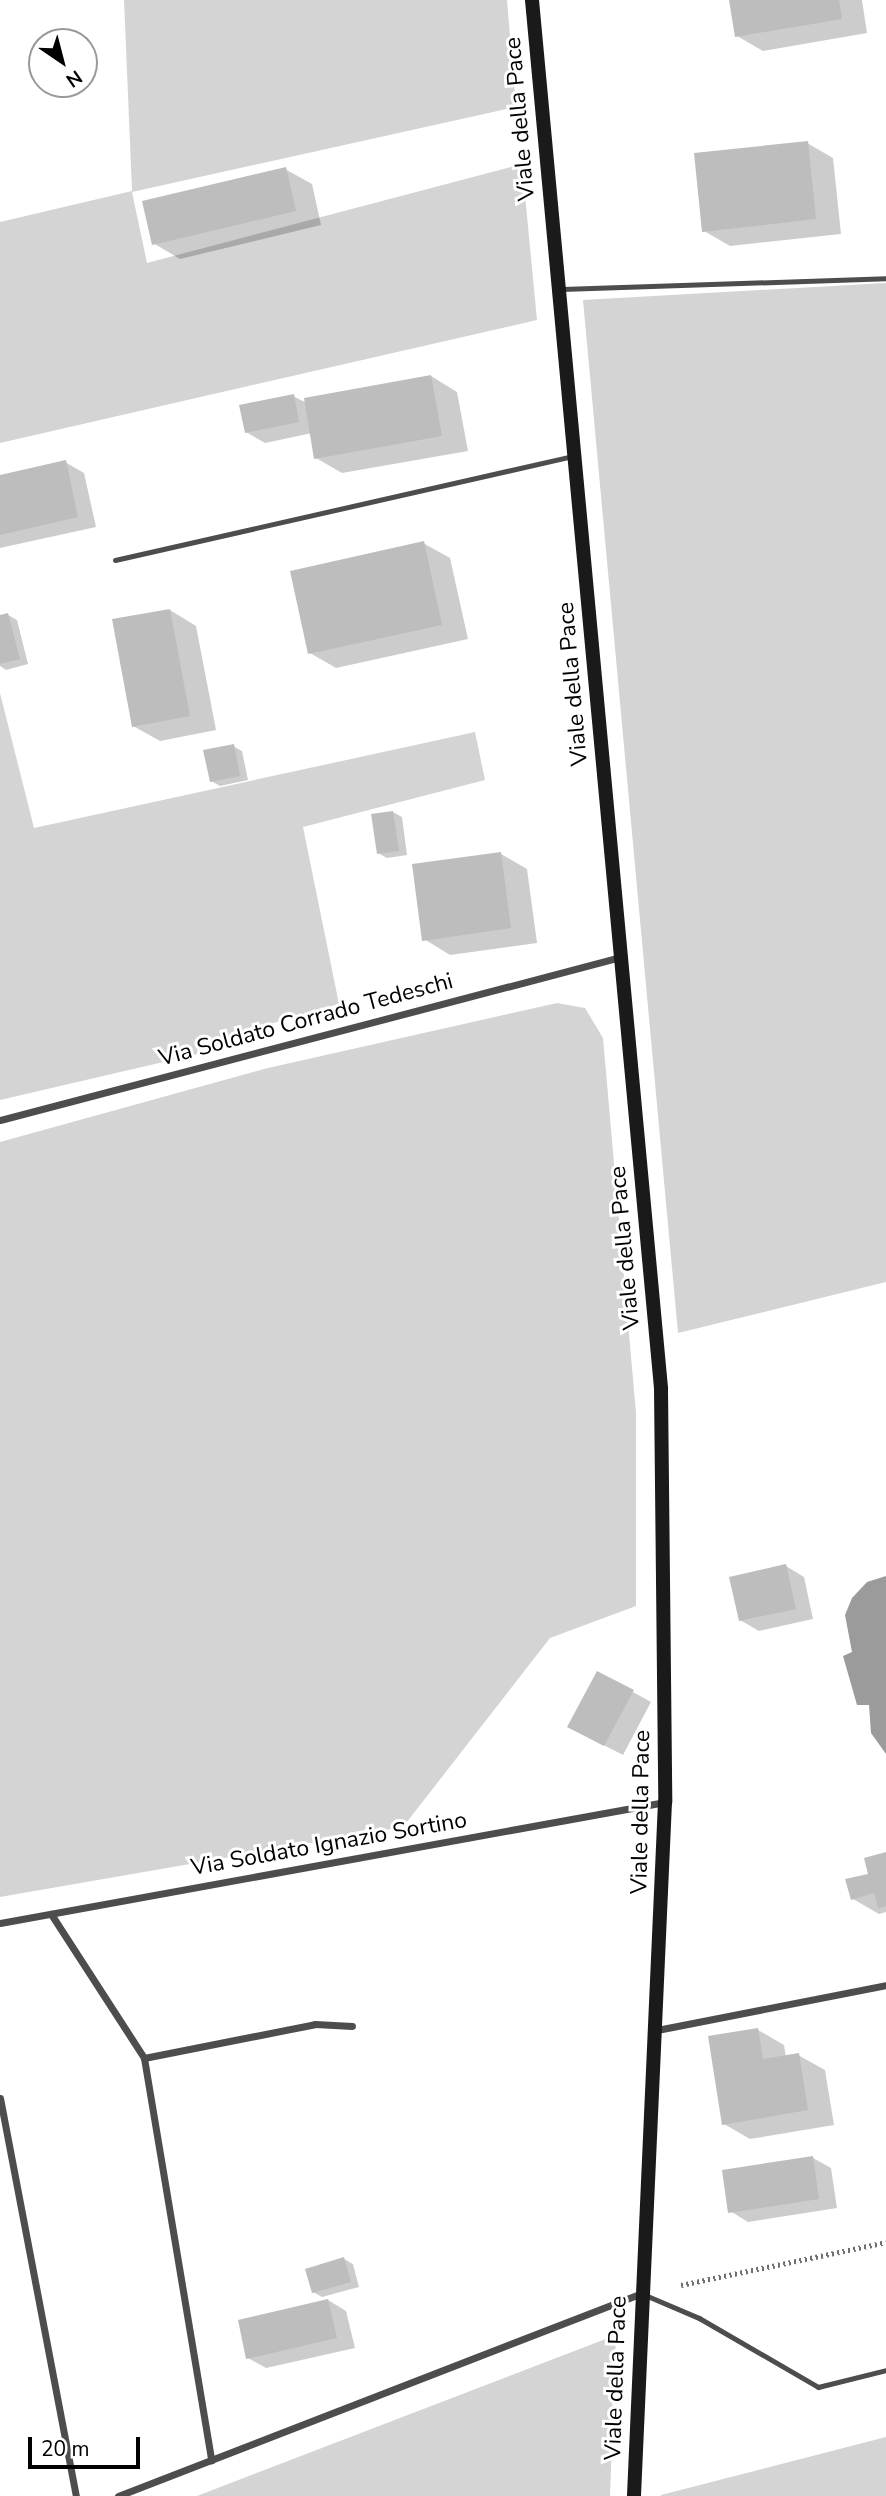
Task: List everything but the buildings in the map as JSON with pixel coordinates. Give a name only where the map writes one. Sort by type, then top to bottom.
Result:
[{"type":"street","name":"Viale della Pace","points":[[532,0],[660,1389],[665,1802],[657,2030],[634,2496]]},
{"type":"street","name":"Via Soldato Corrado Tedeschi","points":[[0,1121],[622,957]]},
{"type":"street","name":"Via Soldato Ignazio Sortino","points":[[0,1923],[665,1802]]},
{"type":"street","points":[[51,1914],[145,2058],[211,2460]]},
{"type":"street","points":[[657,2030],[886,1985]]},
{"type":"street","points":[[145,2058],[315,2024],[352,2026]]},
{"type":"street","points":[[0,2098],[76,2496]]},
{"type":"street","points":[[118,2496],[642,2293]]},
{"type":"lane","points":[[559,289],[886,278]]},
{"type":"lane","points":[[115,560],[575,456]]},
{"type":"lane","points":[[642,2293],[699,2318],[818,2387],[886,2370]]},
{"type":"path","points":[[642,2293],[886,2242]]},
{"type":"shaded area","points":[[124,0],[507,0],[516,107],[132,192],[147,263],[522,164],[537,320],[0,443],[0,222],[132,191]]},
{"type":"shaded area","points":[[886,283],[886,1282],[678,1333],[583,300]]},
{"type":"shaded area","points":[[0,693],[34,828],[475,732],[485,780],[303,827],[339,1004],[239,1033],[202,1053],[0,1100]]},
{"type":"shaded area","points":[[557,1003],[585,1008],[603,1038],[636,1413],[636,1606],[550,1638],[403,1827],[0,1897],[0,1142],[268,1068]]},
{"type":"shaded area","points":[[886,1576],[886,1754],[871,1733],[869,1705],[857,1705],[843,1656],[852,1652],[845,1615],[852,1598],[867,1582]]},
{"type":"shaded area","points":[[616,2335],[610,2496],[197,2496]]},
{"type":"shaded area","points":[[886,2437],[886,2496],[661,2496],[661,2495]]}]
